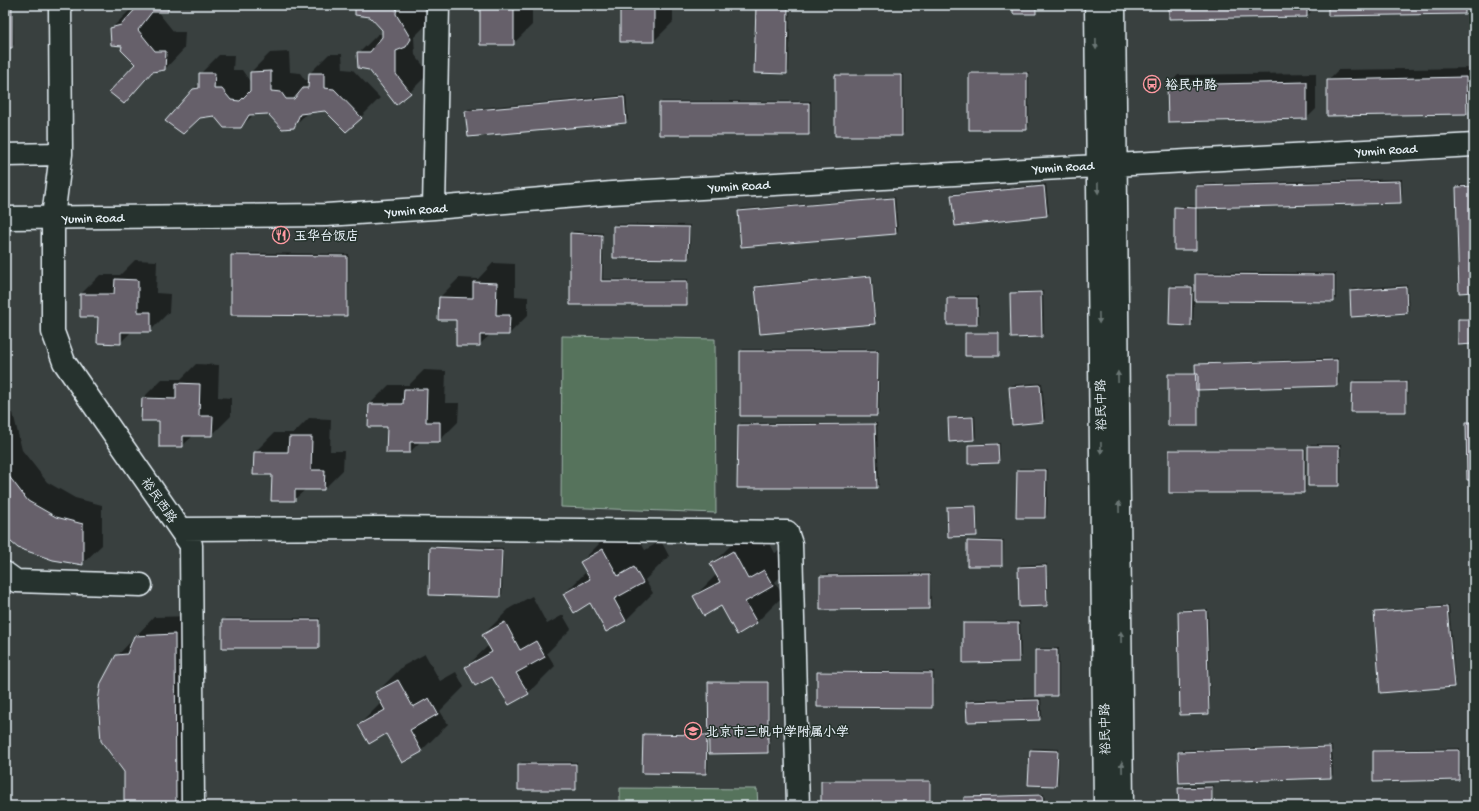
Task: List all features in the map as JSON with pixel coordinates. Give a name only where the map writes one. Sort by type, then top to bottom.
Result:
[{"type":"street","name":"裕民西路","points":[[60,5],[61,154],[53,217],[53,332],[64,362],[192,545],[193,806]]},
{"type":"street","points":[[434,208],[438,5]]},
{"type":"street","name":"裕民中路","points":[[1096,5],[1106,164],[1122,806]]},
{"type":"street","name":"裕民中路","points":[[1105,806],[1106,164],[1114,5]]},
{"type":"street","name":"Yumin Road","points":[[5,218],[326,215],[434,208],[612,192],[1474,145]]},
{"type":"street","points":[[5,156],[61,154]]},
{"type":"street","points":[[180,529],[381,528],[787,532],[790,544],[798,806]]},
{"type":"street","points":[[5,573],[16,581],[141,585]]},
{"type":"green space","points":[[562,336],[715,339],[716,513],[561,507]]},
{"type":"green space","points":[[620,788],[757,789],[758,806],[620,806]]},
{"type":"building","points":[[5,5],[12,5],[12,48],[5,48]]},
{"type":"building","points":[[139,5],[168,5],[168,12],[152,12],[138,30],[155,51],[166,51],[165,70],[152,72],[124,104],[109,92],[135,64],[121,50],[122,46],[111,45],[110,28],[121,25]]},
{"type":"building","points":[[355,5],[397,5],[396,14],[411,39],[406,47],[396,51],[396,74],[411,93],[396,105],[369,70],[358,68],[357,52],[370,52],[382,37],[382,30],[370,17],[355,15]]},
{"type":"building","points":[[480,5],[514,5],[514,45],[480,45]]},
{"type":"building","points":[[620,5],[654,5],[654,42],[620,42]]},
{"type":"building","points":[[756,5],[788,5],[787,74],[754,73]]},
{"type":"building","points":[[1013,5],[1036,5],[1036,14],[1013,14]]},
{"type":"building","points":[[1169,5],[1307,5],[1307,17],[1169,19]]},
{"type":"building","points":[[1328,5],[1465,5],[1465,14],[1328,16]]},
{"type":"building","points":[[271,71],[271,91],[281,92],[286,99],[294,99],[303,88],[308,88],[309,73],[324,73],[324,88],[334,89],[362,118],[346,132],[325,111],[300,114],[294,128],[282,129],[268,114],[249,115],[241,128],[224,128],[214,116],[200,118],[183,134],[165,121],[193,89],[199,88],[199,73],[215,73],[214,89],[222,89],[231,100],[240,101],[250,91],[250,72]]},
{"type":"building","points":[[969,73],[1027,73],[1027,130],[969,130]]},
{"type":"building","points":[[835,75],[902,75],[902,136],[835,136]]},
{"type":"building","points":[[1466,77],[1467,114],[1327,116],[1327,80]]},
{"type":"building","points":[[1307,82],[1307,119],[1168,122],[1167,85]]},
{"type":"building","points":[[624,97],[626,123],[468,137],[465,111]]},
{"type":"building","points":[[659,103],[809,103],[809,135],[659,135]]},
{"type":"building","points":[[1400,181],[1401,203],[1196,208],[1196,186]]},
{"type":"building","points":[[1044,186],[1047,216],[955,226],[951,195]]},
{"type":"building","points":[[1474,186],[1474,292],[1459,293],[1456,187]]},
{"type":"building","points":[[893,198],[896,234],[741,247],[738,211]]},
{"type":"building","points":[[1174,207],[1196,208],[1196,250],[1174,250]]},
{"type":"building","points":[[613,226],[689,227],[688,259],[613,258]]},
{"type":"building","points":[[570,233],[602,235],[601,281],[687,281],[687,305],[570,305]]},
{"type":"building","points":[[231,255],[347,256],[347,316],[231,315]]},
{"type":"building","points":[[1195,274],[1334,275],[1334,302],[1195,301]]},
{"type":"building","points":[[871,276],[875,324],[760,334],[755,287]]},
{"type":"building","points":[[115,279],[138,280],[138,312],[151,312],[151,332],[121,332],[121,344],[97,343],[98,317],[80,317],[80,294],[114,294]]},
{"type":"building","points":[[473,282],[497,283],[496,315],[510,315],[509,335],[480,335],[480,346],[456,346],[456,320],[438,320],[439,297],[473,298]]},
{"type":"building","points":[[1170,287],[1192,287],[1191,326],[1169,325]]},
{"type":"building","points":[[1406,287],[1407,313],[1351,317],[1350,291]]},
{"type":"building","points":[[1041,292],[1042,337],[1011,338],[1010,293]]},
{"type":"building","points":[[947,298],[977,298],[977,325],[947,325]]},
{"type":"building","points":[[1458,319],[1474,319],[1474,344],[1458,345]]},
{"type":"building","points":[[965,333],[999,333],[999,356],[965,356]]},
{"type":"building","points":[[740,351],[878,351],[877,416],[740,416]]},
{"type":"building","points":[[1337,360],[1337,386],[1196,390],[1195,364]]},
{"type":"building","points":[[1168,374],[1198,374],[1198,426],[1168,426]]},
{"type":"building","points":[[1352,382],[1406,382],[1406,412],[1351,412]]},
{"type":"building","points":[[176,383],[200,384],[199,416],[213,416],[212,436],[183,436],[183,447],[159,447],[159,421],[141,421],[142,398],[176,399]]},
{"type":"building","points":[[1040,385],[1043,422],[1012,425],[1009,387]]},
{"type":"building","points":[[404,389],[427,389],[426,422],[440,422],[440,442],[410,442],[410,453],[386,453],[387,427],[368,427],[369,404],[403,404]]},
{"type":"building","points":[[973,417],[974,440],[949,442],[948,418]]},
{"type":"building","points":[[1466,422],[1474,422],[1474,480],[1467,480]]},
{"type":"building","points":[[875,424],[877,488],[737,488],[738,425]]},
{"type":"building","points":[[289,437],[312,437],[311,470],[325,470],[324,490],[295,490],[295,501],[271,501],[272,475],[253,475],[254,452],[288,452]]},
{"type":"building","points":[[998,444],[999,463],[968,464],[968,445]]},
{"type":"building","points":[[1308,446],[1339,446],[1339,486],[1308,486]]},
{"type":"building","points":[[1169,450],[1304,450],[1304,493],[1169,493]]},
{"type":"building","points":[[1017,470],[1046,470],[1045,518],[1016,518]]},
{"type":"building","points":[[5,471],[28,501],[56,517],[83,524],[83,565],[53,560],[18,548],[5,537]]},
{"type":"building","points":[[976,506],[977,536],[948,537],[947,507]]},
{"type":"building","points":[[967,541],[1002,542],[1002,566],[967,566]]},
{"type":"building","points":[[430,547],[502,550],[500,597],[429,595]]},
{"type":"building","points":[[603,549],[618,576],[634,567],[643,583],[614,599],[626,621],[606,632],[590,603],[574,613],[563,594],[590,579],[580,562]]},
{"type":"building","points":[[733,551],[748,579],[764,570],[773,586],[745,602],[757,623],[737,635],[721,606],[704,616],[693,596],[720,582],[710,564]]},
{"type":"building","points":[[1046,566],[1047,606],[1019,607],[1018,567]]},
{"type":"building","points":[[929,575],[929,609],[820,610],[820,576]]},
{"type":"building","points":[[1447,607],[1454,687],[1380,693],[1374,612]]},
{"type":"building","points":[[1206,610],[1209,714],[1180,715],[1178,611]]},
{"type":"building","points":[[222,620],[319,620],[319,648],[222,648]]},
{"type":"building","points":[[505,622],[520,650],[536,641],[545,657],[516,673],[529,694],[509,705],[492,677],[475,686],[465,667],[492,652],[482,635]]},
{"type":"building","points":[[963,623],[1018,623],[1019,662],[963,663]]},
{"type":"building","points":[[175,634],[176,806],[124,806],[124,772],[101,741],[98,701],[101,683],[116,655],[127,654],[134,636]]},
{"type":"building","points":[[1035,650],[1057,650],[1057,696],[1035,696]]},
{"type":"building","points":[[817,672],[932,673],[932,708],[817,707]]},
{"type":"building","points":[[398,680],[413,707],[429,698],[438,714],[410,730],[422,752],[402,763],[386,734],[369,744],[358,725],[385,710],[375,692]]},
{"type":"building","points":[[708,682],[768,682],[768,753],[709,754]]},
{"type":"building","points":[[1039,700],[1040,720],[967,722],[966,702]]},
{"type":"building","points":[[643,734],[707,735],[706,774],[642,773]]},
{"type":"building","points":[[1330,747],[1331,778],[1179,783],[1178,752]]},
{"type":"building","points":[[1030,750],[1058,751],[1056,786],[1028,785]]},
{"type":"building","points":[[1459,750],[1459,780],[1373,782],[1373,751]]},
{"type":"building","points":[[518,764],[576,764],[576,790],[518,790]]},
{"type":"building","points":[[821,781],[930,781],[930,806],[821,806]]},
{"type":"building","points":[[1212,787],[1212,806],[1179,806],[1178,788]]},
{"type":"building","points":[[1042,795],[1043,806],[964,806],[964,797]]},
{"type":"place","name":"裕民中路","points":[[1152,84]]},
{"type":"place","name":"玉华台饭店","points":[[281,235]]},
{"type":"place","name":"北京市三帆中学附属小学","points":[[693,731]]}]
